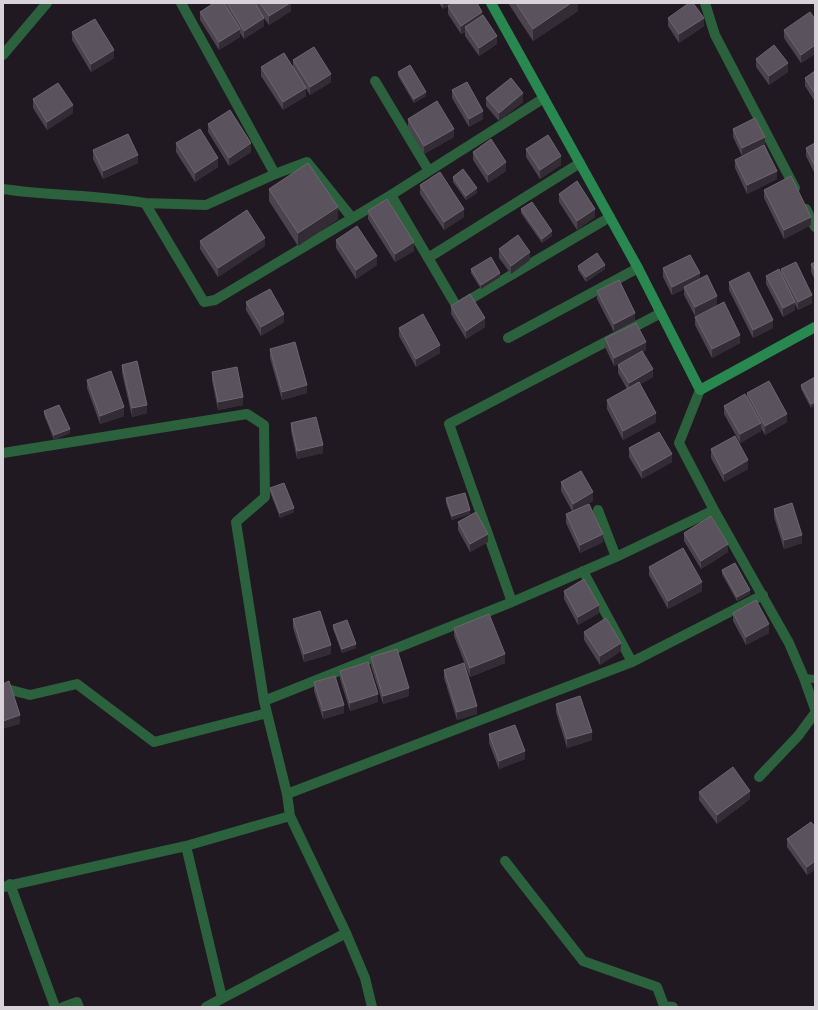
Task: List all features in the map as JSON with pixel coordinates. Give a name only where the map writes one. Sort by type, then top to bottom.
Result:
[{"type":"street","points":[[3,55],[47,3]]},
{"type":"street","points":[[181,3],[275,174]]},
{"type":"street","points":[[491,3],[638,268],[700,390]]},
{"type":"street","points":[[706,3],[716,35],[815,227]]},
{"type":"street","points":[[374,80],[429,171]]},
{"type":"street","points":[[145,203],[204,302],[215,300],[391,195],[544,98]]},
{"type":"street","points":[[3,189],[117,199],[145,203],[206,205],[275,174],[307,162],[352,218]]},
{"type":"street","points":[[428,258],[580,163]]},
{"type":"street","points":[[391,195],[457,307],[610,217]]},
{"type":"street","points":[[508,338],[638,268]]},
{"type":"street","points":[[512,602],[449,424],[661,313]]},
{"type":"street","points":[[815,327],[700,390],[679,443],[714,510],[789,643],[815,709]]},
{"type":"street","points":[[3,453],[247,414],[264,425],[265,497],[236,522],[264,701],[290,816],[346,933],[365,978],[372,1007]]},
{"type":"street","points":[[598,510],[616,556]]},
{"type":"street","points":[[264,701],[512,602],[616,556],[714,510]]},
{"type":"street","points":[[583,571],[632,662]]},
{"type":"street","points":[[286,794],[632,662],[763,595]]},
{"type":"street","points":[[3,688],[30,695],[76,684],[154,742],[267,713]]},
{"type":"street","points":[[759,777],[798,736],[815,713]]},
{"type":"street","points":[[55,1007],[7,885],[186,846],[290,816]]},
{"type":"street","points":[[186,846],[222,998]]},
{"type":"street","points":[[505,861],[583,961],[657,987],[664,1006],[673,1007]]},
{"type":"street","points":[[206,1007],[346,933]]},
{"type":"street","points":[[63,1007],[77,1002],[79,1007]]},
{"type":"lane","points":[[804,678],[815,679]]},
{"type":"building","points":[[214,3],[224,3],[240,29],[219,42],[200,12]]},
{"type":"building","points":[[227,3],[255,3],[264,18],[244,31]]},
{"type":"building","points":[[260,3],[290,3],[269,16]]},
{"type":"building","points":[[452,3],[477,3],[482,12],[461,26],[448,6]]},
{"type":"building","points":[[516,3],[571,3],[533,29]]},
{"type":"building","points":[[689,3],[693,3],[704,18],[679,34],[668,18]]},
{"type":"building","points":[[810,12],[815,19],[815,45],[801,55],[784,30]]},
{"type":"building","points":[[483,15],[497,36],[479,48],[465,27]]},
{"type":"building","points":[[95,19],[114,50],[91,64],[72,32]]},
{"type":"building","points":[[774,45],[788,63],[769,76],[756,59]]},
{"type":"building","points":[[314,47],[331,74],[310,87],[293,60]]},
{"type":"building","points":[[284,53],[306,88],[283,102],[261,67]]},
{"type":"building","points":[[410,65],[426,92],[414,99],[398,72]]},
{"type":"building","points":[[815,71],[815,94],[805,78]]},
{"type":"building","points":[[511,78],[523,93],[499,113],[486,98]]},
{"type":"building","points":[[467,82],[483,111],[469,119],[452,90]]},
{"type":"building","points":[[58,83],[73,105],[47,122],[33,99]]},
{"type":"building","points":[[437,101],[454,129],[424,146],[408,119]]},
{"type":"building","points":[[230,110],[251,143],[229,158],[208,124]]},
{"type":"building","points":[[755,118],[765,137],[742,148],[733,129]]},
{"type":"building","points":[[200,129],[218,158],[195,173],[176,143]]},
{"type":"building","points":[[128,134],[138,155],[103,171],[93,150]]},
{"type":"building","points":[[548,135],[561,156],[540,170],[526,149]]},
{"type":"building","points":[[491,139],[506,162],[488,175],[473,152]]},
{"type":"building","points":[[815,143],[815,166],[806,148]]},
{"type":"building","points":[[764,145],[777,171],[747,185],[735,160]]},
{"type":"building","points":[[308,163],[338,207],[298,233],[269,189]]},
{"type":"building","points":[[463,169],[477,188],[466,196],[453,177]]},
{"type":"building","points":[[440,172],[464,209],[444,222],[420,185]]},
{"type":"building","points":[[791,176],[811,217],[784,230],[764,190]]},
{"type":"building","points":[[577,181],[595,209],[577,221],[559,194]]},
{"type":"building","points":[[387,199],[414,242],[395,254],[368,211]]},
{"type":"building","points":[[532,202],[552,231],[542,239],[521,209]]},
{"type":"building","points":[[247,210],[265,238],[218,268],[200,241]]},
{"type":"building","points":[[357,226],[377,256],[356,270],[336,240]]},
{"type":"building","points":[[518,235],[530,252],[511,266],[499,249]]},
{"type":"building","points":[[597,253],[605,265],[586,277],[578,266]]},
{"type":"building","points":[[690,255],[700,273],[672,287],[663,268]]},
{"type":"building","points":[[491,257],[500,273],[481,285],[471,269]]},
{"type":"building","points":[[796,262],[812,295],[798,302],[781,269]]},
{"type":"building","points":[[815,262],[815,271],[811,264]]},
{"type":"building","points":[[779,269],[795,302],[783,308],[766,276]]},
{"type":"building","points":[[749,272],[773,320],[753,330],[729,282]]},
{"type":"building","points":[[707,275],[717,296],[695,307],[684,287]]},
{"type":"building","points":[[619,280],[635,313],[614,324],[597,291]]},
{"type":"building","points":[[270,289],[284,314],[261,327],[246,302]]},
{"type":"building","points":[[470,294],[485,318],[466,331],[451,306]]},
{"type":"building","points":[[724,302],[740,335],[712,349],[695,317]]},
{"type":"building","points":[[423,314],[440,345],[416,359],[399,328]]},
{"type":"building","points":[[636,323],[646,342],[614,358],[605,338]]},
{"type":"building","points":[[295,342],[307,385],[282,392],[270,349]]},
{"type":"building","points":[[642,351],[653,369],[629,383],[618,365]]},
{"type":"building","points":[[137,361],[147,405],[132,408],[122,365]]},
{"type":"building","points":[[237,367],[243,397],[218,402],[212,372]]},
{"type":"building","points":[[111,371],[124,407],[100,416],[87,380]]},
{"type":"building","points":[[815,377],[815,402],[811,404],[801,385]]},
{"type":"building","points":[[769,381],[787,414],[765,426],[747,393]]},
{"type":"building","points":[[639,382],[656,413],[623,431],[607,400]]},
{"type":"building","points":[[745,394],[761,423],[740,434],[724,406]]},
{"type":"building","points":[[59,405],[70,429],[54,435],[44,411]]},
{"type":"building","points":[[316,417],[323,445],[297,451],[291,423]]},
{"type":"building","points":[[659,432],[672,454],[642,471],[629,448]]},
{"type":"building","points":[[735,436],[748,460],[724,474],[711,449]]},
{"type":"building","points":[[581,471],[593,492],[573,504],[561,482]]},
{"type":"building","points":[[284,483],[294,508],[280,513],[270,488]]},
{"type":"building","points":[[465,493],[470,510],[452,516],[446,498]]},
{"type":"building","points":[[792,503],[802,535],[784,540],[774,509]]},
{"type":"building","points":[[589,504],[603,534],[580,545],[566,514]]},
{"type":"building","points":[[476,512],[488,534],[470,544],[458,522]]},
{"type":"building","points":[[711,516],[728,544],[701,561],[684,533]]},
{"type":"building","points":[[683,548],[702,582],[668,601],[649,567]]},
{"type":"building","points":[[735,563],[750,590],[737,597],[722,570]]},
{"type":"building","points":[[584,579],[599,605],[578,617],[564,591]]},
{"type":"building","points":[[756,600],[769,624],[746,637],[733,613]]},
{"type":"building","points":[[320,611],[331,645],[304,654],[293,619]]},
{"type":"building","points":[[489,614],[505,654],[470,668],[454,628]]},
{"type":"building","points":[[606,618],[621,643],[600,656],[584,632]]},
{"type":"building","points":[[347,620],[356,644],[342,649],[333,625]]},
{"type":"building","points":[[397,649],[409,688],[383,696],[371,657]]},
{"type":"building","points":[[368,662],[378,694],[350,703],[340,671]]},
{"type":"building","points":[[464,663],[477,706],[457,712],[444,670]]},
{"type":"building","points":[[335,676],[344,705],[323,711],[314,682]]},
{"type":"building","points":[[9,681],[20,715],[3,721],[3,684]]},
{"type":"building","points":[[580,696],[592,732],[567,739],[556,704]]},
{"type":"building","points":[[515,725],[525,751],[499,761],[489,734]]},
{"type":"building","points":[[733,767],[750,791],[717,815],[699,792]]},
{"type":"building","points":[[811,822],[815,827],[815,861],[807,867],[787,839]]}]
